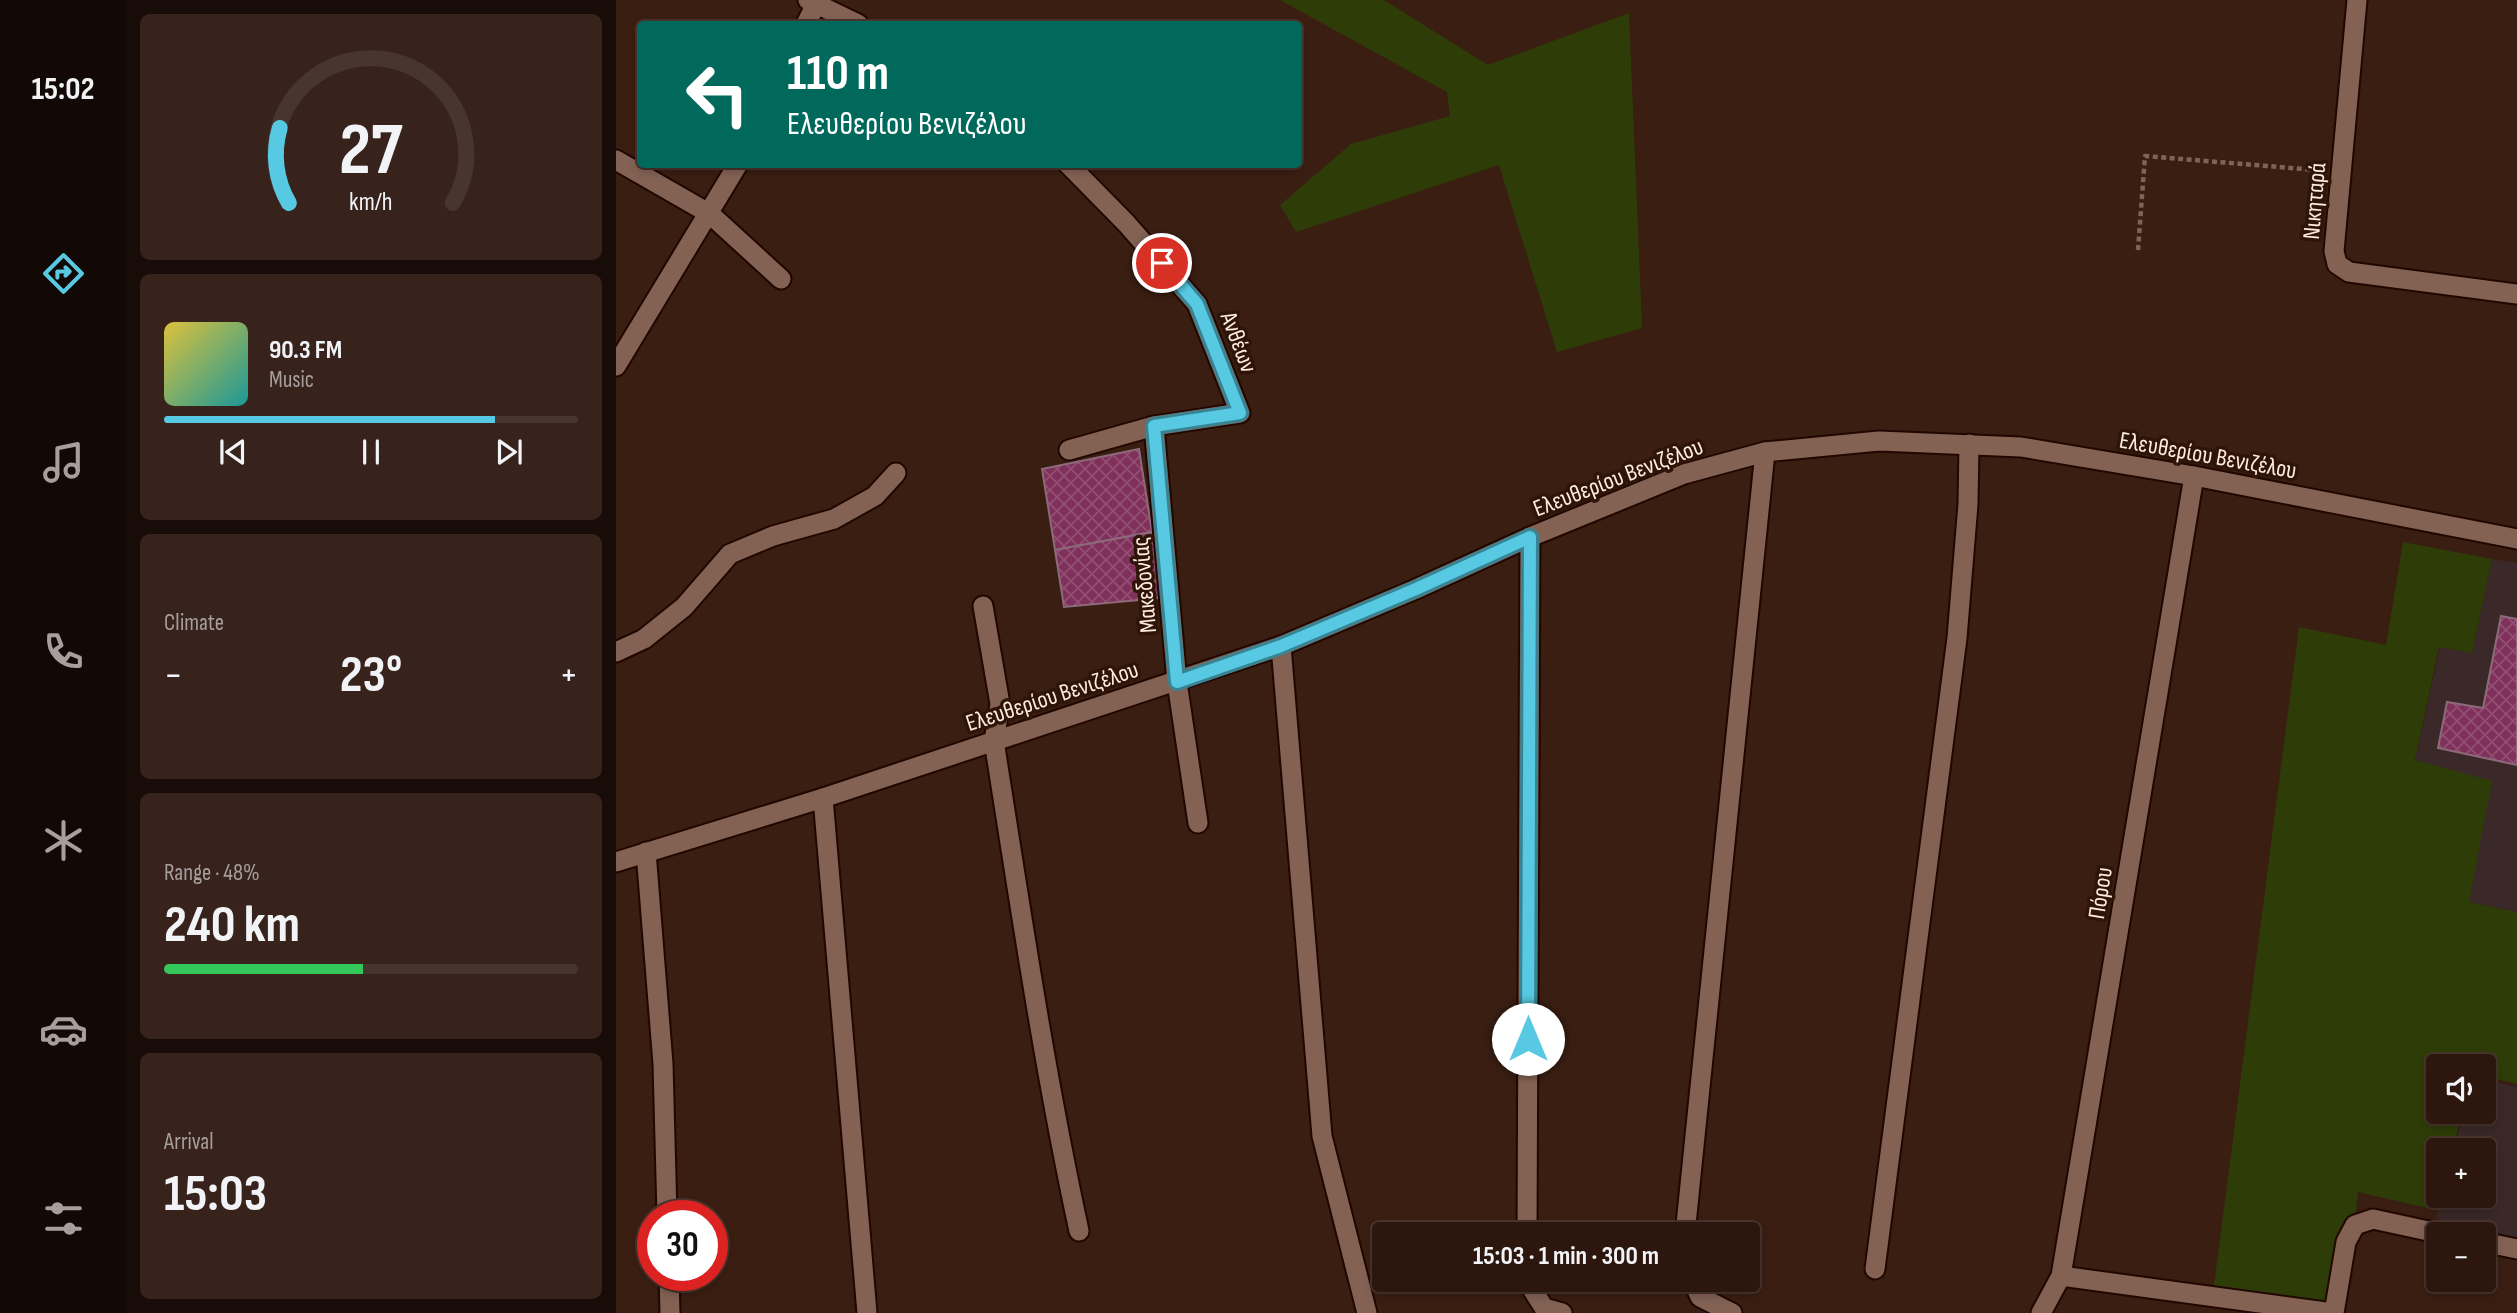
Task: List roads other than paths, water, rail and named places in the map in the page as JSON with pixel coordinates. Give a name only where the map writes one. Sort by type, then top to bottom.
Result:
[{"type":"street","name":"Νικηταρά","points":[[2357,0],[2334,251],[2337,264],[2348,272],[2517,294]]},
{"type":"street","points":[[807,21],[814,1],[852,21]]},
{"type":"street","points":[[616,160],[710,214],[781,279]]},
{"type":"street","points":[[616,366],[736,168]]},
{"type":"street","name":"Ανθέων","points":[[1069,450],[1154,426],[1240,413],[1197,304],[1126,223],[1072,168]]},
{"type":"street","name":"Μακεδονίας","points":[[1154,426],[1177,682],[1198,823]]},
{"type":"street","name":"Ελευθερίου Βενιζέλου","points":[[616,862],[822,798],[1281,646],[1530,537],[1684,474],[1765,452],[1879,441],[2021,447],[2193,476],[2517,539]]},
{"type":"street","points":[[1875,1269],[1957,638],[1968,504],[1969,444]]},
{"type":"street","points":[[1686,1222],[1765,452]]},
{"type":"street","points":[[616,652],[644,639],[684,607],[730,554],[773,536],[834,519],[875,496],[896,473]]},
{"type":"street","name":"Πόρου","points":[[2040,1313],[2061,1276],[2193,476]]},
{"type":"street","points":[[1527,1222],[1530,537]]},
{"type":"street","points":[[983,606],[1000,704],[994,741],[1032,980],[1064,1164],[1079,1231]]},
{"type":"street","points":[[1281,646],[1322,1136],[1367,1313]]},
{"type":"street","points":[[822,798],[867,1313]]},
{"type":"street","points":[[646,852],[663,1064],[667,1200]]},
{"type":"street","points":[[2061,1276],[2333,1313],[2346,1242],[2355,1225],[2373,1219],[2426,1231]]},
{"type":"street","points":[[2496,1245],[2517,1249]]},
{"type":"street","points":[[669,1291],[670,1313]]},
{"type":"street","points":[[1534,1292],[1544,1308],[1562,1313]]},
{"type":"street","points":[[1698,1292],[1700,1297],[1732,1313]]}]
